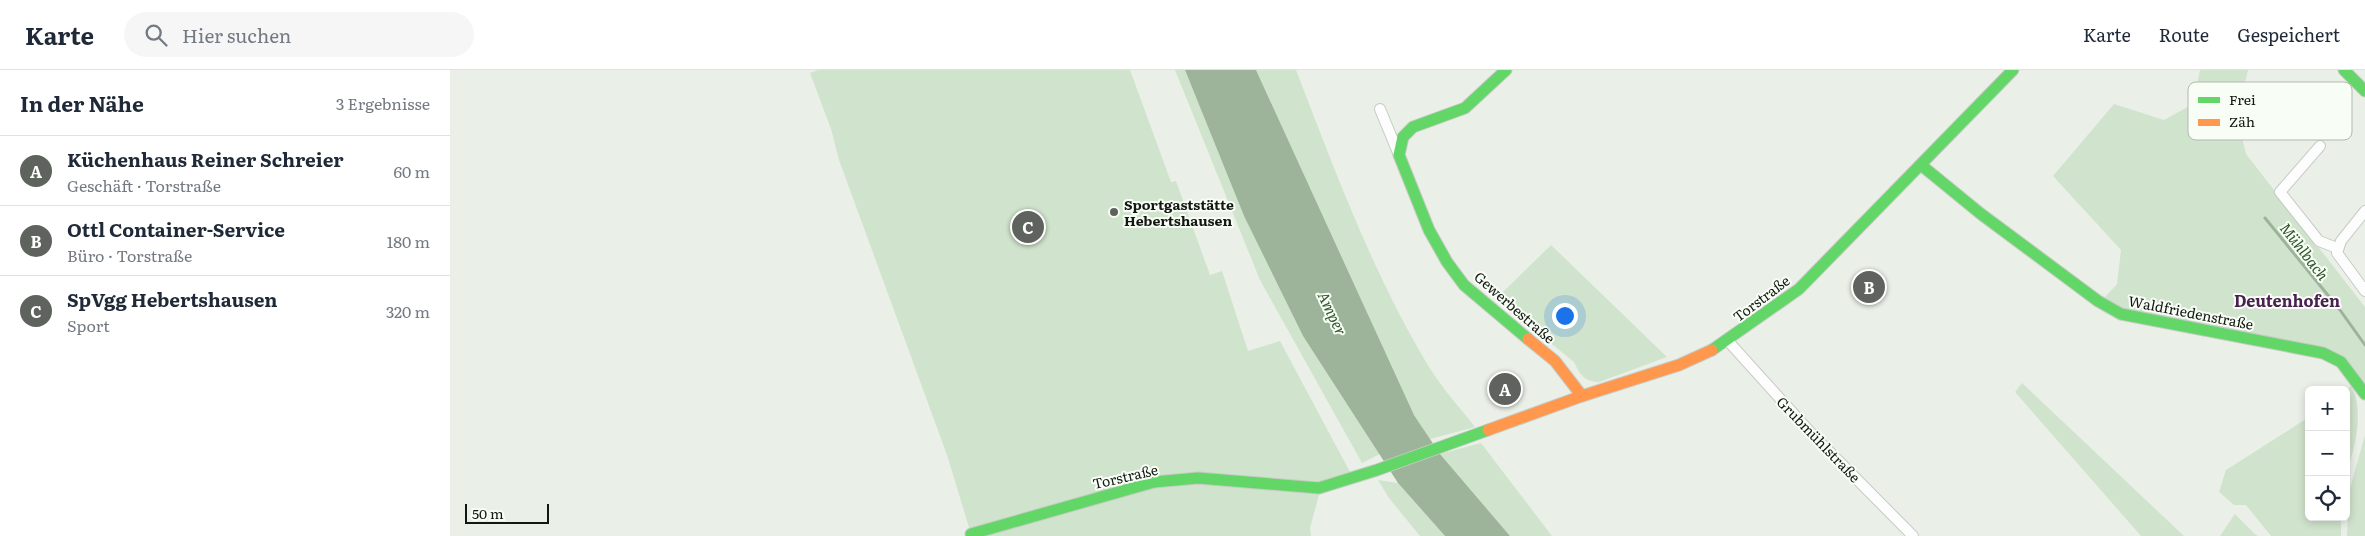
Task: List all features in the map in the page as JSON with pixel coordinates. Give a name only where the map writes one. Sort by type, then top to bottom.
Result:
[{"type":"street","points":[[1398,155],[1403,137],[1413,126],[1465,108],[1506,70]]},
{"type":"street","name":"Torstraße","points":[[972,534],[1154,482],[1198,478],[1319,488],[1377,470],[1582,396],[1679,365],[1728,341],[1799,290],[2013,70]]},
{"type":"street","points":[[2344,70],[2365,92]]},
{"type":"street","name":"Gewerbestraße","points":[[1380,109],[1429,230],[1447,262],[1464,285],[1554,361],[1582,396]]},
{"type":"street","points":[[2320,146],[2280,192],[2318,241],[2337,248]]},
{"type":"street","name":"Waldfriedenstraße","points":[[1921,165],[2052,267],[2098,301],[2121,314],[2323,353],[2340,362],[2365,394]]},
{"type":"street","points":[[2365,211],[2341,240],[2337,248],[2337,253],[2361,281],[2365,291]]},
{"type":"street","name":"Grubmühlstraße","points":[[1728,341],[1811,433],[1913,536]]},
{"type":"shaded area","points":[[818,70],[1130,70],[1171,182],[1176,181],[1210,275],[1222,271],[1248,351],[1280,341],[1350,472],[1320,491],[1310,528],[1311,536],[968,536],[971,534],[947,455],[839,160],[831,129],[810,73]]},
{"type":"shaded area","points":[[1175,70],[1185,70],[1244,216],[1303,336],[1380,454],[1362,463],[1260,280]]},
{"type":"shaded area","points":[[1256,70],[1296,70],[1356,222],[1390,296],[1429,367],[1475,427],[1430,439],[1414,415]]},
{"type":"shaded area","points":[[2200,70],[2248,70],[2245,82],[2198,82]]},
{"type":"shaded area","points":[[2114,104],[2164,120],[2188,107],[2188,140],[2243,140],[2246,154],[2365,307],[2365,388],[2339,357],[2121,311],[2105,297],[2117,284],[2121,250],[2053,176]]},
{"type":"shaded area","points":[[1551,245],[1667,357],[1599,382],[1586,379],[1574,362],[1496,299]]},
{"type":"shaded area","points":[[2022,383],[2184,536],[2141,536],[2015,392]]},
{"type":"shaded area","points":[[2350,387],[2355,396],[2358,418],[2350,461],[2350,431]]},
{"type":"shaded area","points":[[2305,420],[2305,521],[2341,521],[2341,536],[2271,536],[2246,505],[2234,505],[2219,492],[2226,470]]},
{"type":"shaded area","points":[[2365,435],[2365,536],[2347,536],[2348,521],[2350,521],[2350,488]]},
{"type":"shaded area","points":[[1481,443],[1552,536],[1510,536],[1440,454]]},
{"type":"shaded area","points":[[1378,480],[1398,483],[1445,536],[1420,536],[1389,498]]},
{"type":"shaded area","points":[[2235,514],[2255,534],[2258,536],[2220,536]]},
{"type":"water","name":"Amper","points":[[1185,70],[1256,70],[1414,415],[1440,454],[1510,536],[1445,536],[1398,483],[1303,336],[1244,216]]},
{"type":"waterway","name":"Mühlbach","points":[[2265,218],[2340,310],[2365,345]]},
{"type":"traffic: fast","points":[[1506,70],[1465,108],[1413,127],[1403,137],[1399,155],[1429,230],[1447,262],[1464,285],[1528,339]]},
{"type":"traffic: fast","points":[[1712,350],[1799,289],[2013,70]]},
{"type":"traffic: fast","points":[[2344,70],[2365,91]]},
{"type":"traffic: fast","points":[[1921,165],[1981,214],[2098,301],[2121,314],[2323,353],[2341,362],[2365,394]]},
{"type":"traffic: fast","points":[[971,534],[1154,482],[1198,478],[1319,488],[1377,470],[1488,430]]},
{"type":"traffic: slow","points":[[1528,339],[1555,361],[1582,396]]},
{"type":"traffic: slow","points":[[1488,430],[1582,396],[1679,365],[1712,350]]},
{"type":"place","name":"Sportgaststätte Hebertshausen","points":[[1114,212]]},
{"type":"place","name":"SpVgg Hebertshausen","points":[[1028,227]]},
{"type":"place","name":"Ottl Container-Service","points":[[1869,287]]},
{"type":"place","name":"Küchenhaus Reiner Schreier","points":[[1505,389]]},
{"type":"district","name":"Deutenhofen","points":[[2287,300]]}]
